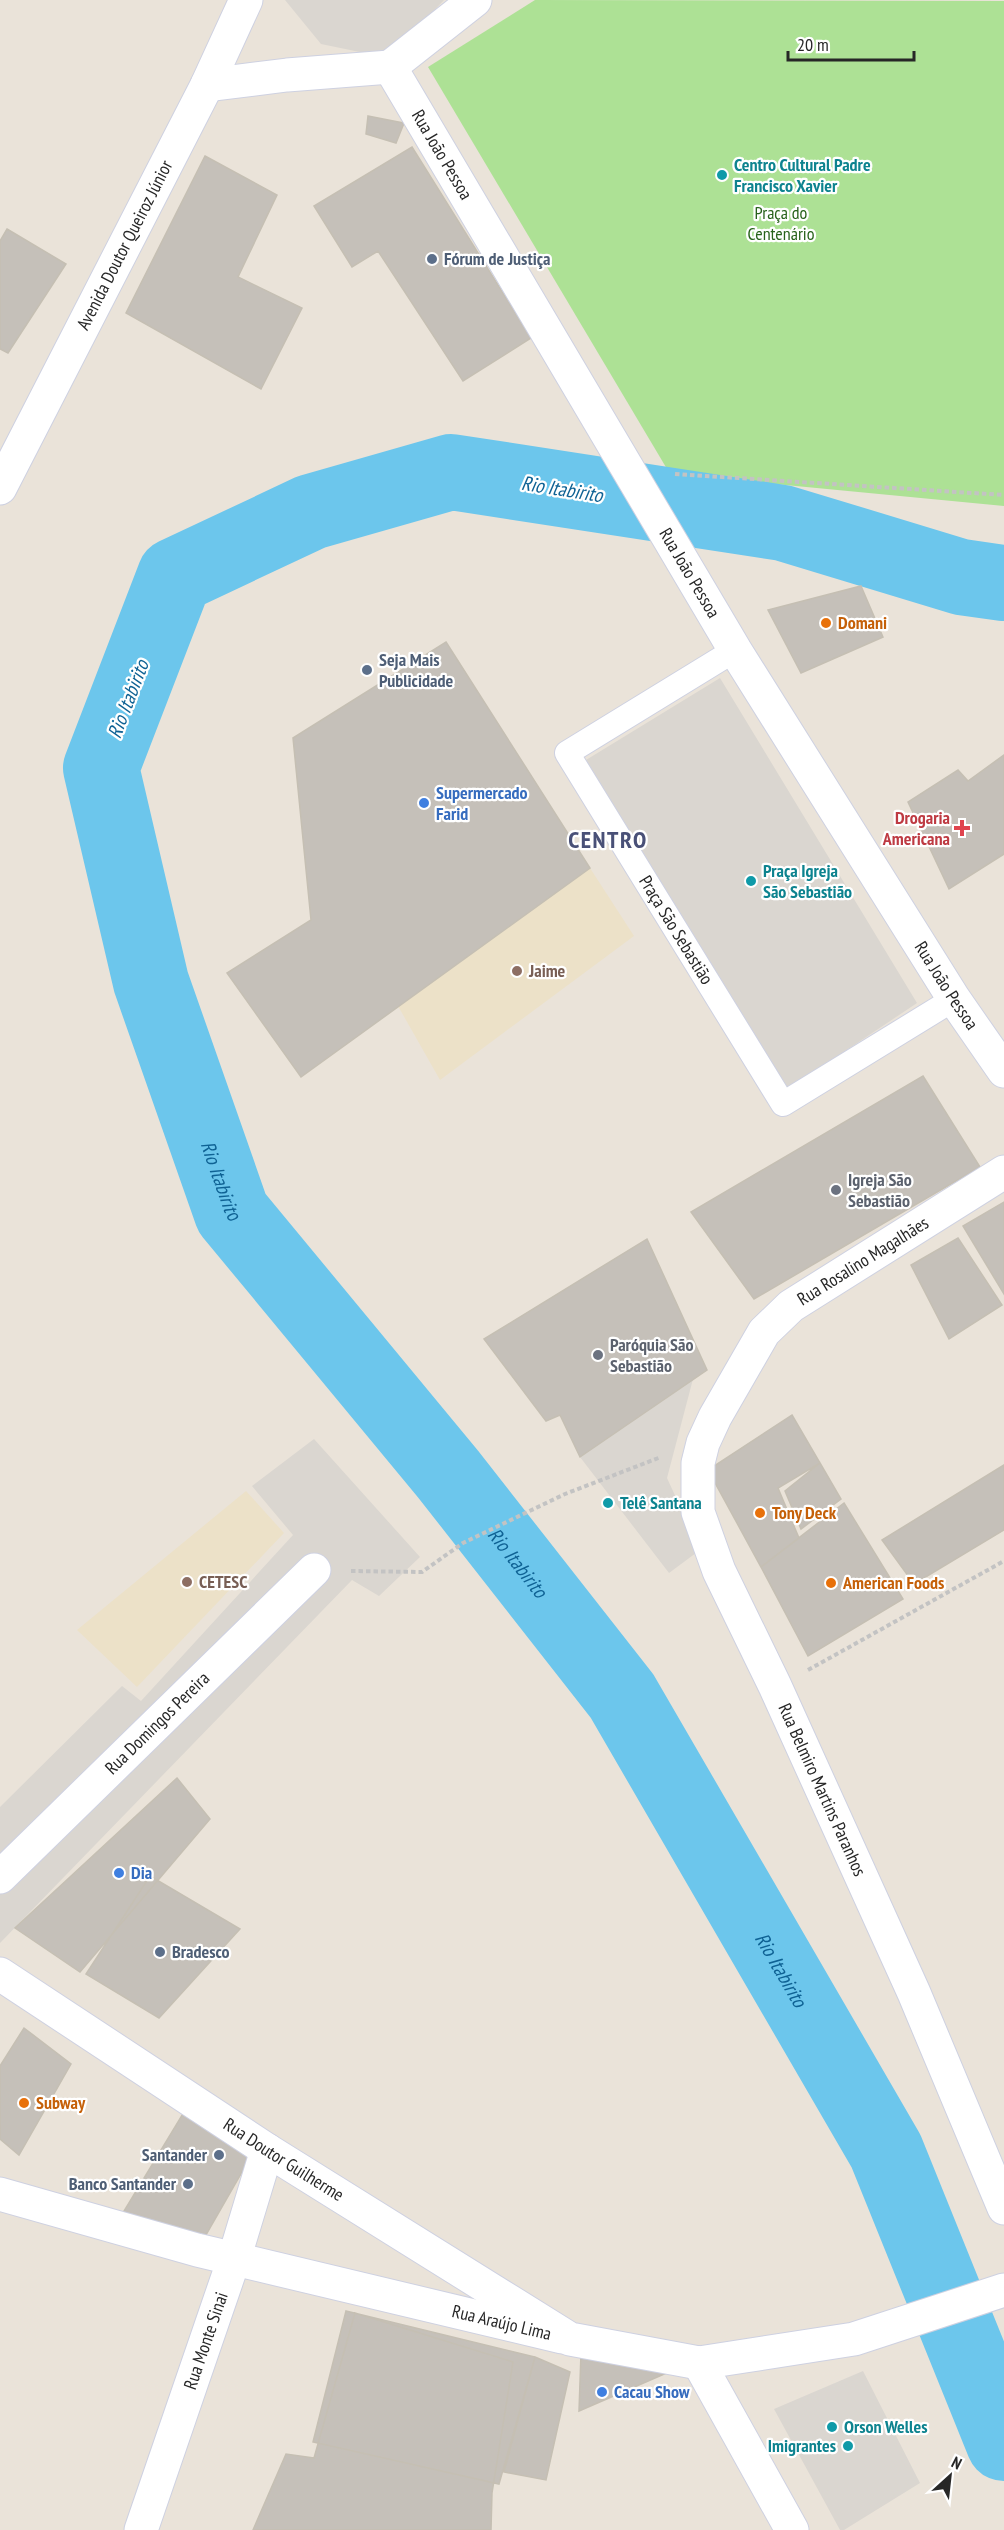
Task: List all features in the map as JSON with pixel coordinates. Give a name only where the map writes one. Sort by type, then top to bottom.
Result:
[{"type":"main road","name":"Avenida Doutor Queiroz Júnior","points":[[0,488],[207,85],[246,0]]},
{"type":"main road","points":[[207,85],[287,75],[390,67],[475,0]]},
{"type":"main road","name":"Rua João Pessoa","points":[[390,67],[729,640],[954,999],[1004,1071]]},
{"type":"main road","name":"Rua Rosalino Magalhães","points":[[742,1372],[764,1332],[791,1306],[1004,1172]]},
{"type":"main road","name":"Rua Belmiro Martins Paranhos","points":[[742,1372],[715,1416],[703,1443],[698,1463],[698,1512],[719,1571],[775,1686],[914,1993],[1004,2208]]},
{"type":"main road","name":"Rua Domingos Pereira","points":[[0,1876],[314,1570]]},
{"type":"main road","name":"Rua Doutor Guilherme","points":[[0,1974],[267,2150],[570,2339]]},
{"type":"main road","name":"Rua Monte Sinai","points":[[141,2530],[234,2259],[267,2150]]},
{"type":"main road","name":"Rua Araújo Lima","points":[[0,2194],[234,2259],[570,2339],[699,2363],[854,2338],[1003,2291]]},
{"type":"main road","points":[[699,2363],[792,2530]]},
{"type":"lane","name":"Praça São Sebastião","points":[[729,640],[567,753],[783,1104],[954,999]]},
{"type":"path","points":[[629,471],[1004,495]]},
{"type":"path","points":[[314,1570],[422,1572],[463,1543],[565,1494],[703,1443]]},
{"type":"path","points":[[775,1686],[885,1629],[1004,1561]]},
{"type":"shaded area","points":[[285,0],[444,0],[389,58],[321,44]]},
{"type":"shaded area","name":"Praça Igreja São Sebastião","points":[[720,678],[917,1003],[787,1090],[586,760]]},
{"type":"shaded area","name":"Jaime","points":[[590,868],[634,936],[440,1080],[398,1006]]},
{"type":"shaded area","points":[[693,1379],[667,1478],[700,1550],[669,1573],[580,1457]]},
{"type":"shaded area","points":[[314,1439],[420,1557],[379,1596],[352,1580],[0,1943],[0,1807],[122,1686],[141,1701],[293,1535],[252,1486]]},
{"type":"shaded area","name":"CETESC","points":[[246,1491],[284,1533],[137,1687],[77,1630]]},
{"type":"shaded area","name":"Imigrantes","points":[[863,2371],[920,2483],[844,2530],[840,2530],[774,2409]]},
{"type":"green space","name":"Praça do Centenário","points":[[535,0],[1004,1],[1004,506],[670,474],[428,67]]},
{"type":"building","points":[[368,116],[404,123],[396,143],[366,134]]},
{"type":"building","name":"Fórum de Justiça","points":[[412,147],[531,338],[463,381],[378,251],[352,267],[314,206]]},
{"type":"building","points":[[205,156],[277,195],[238,277],[302,308],[261,389],[126,313]]},
{"type":"building","points":[[7,229],[66,264],[8,353],[0,349],[0,241]]},
{"type":"building","name":"Domani","points":[[861,586],[883,637],[801,673],[768,610]]},
{"type":"building","name":"Supermercado Farid","points":[[446,642],[590,868],[301,1077],[227,973],[311,920],[293,738]]},
{"type":"building","name":"Drogaria Americana","points":[[1004,755],[1004,854],[949,889],[908,802],[958,770],[968,781]]},
{"type":"building","name":"Igreja São Sebastião","points":[[923,1076],[980,1167],[754,1299],[691,1212]]},
{"type":"building","points":[[1004,1202],[1004,1294],[963,1226]]},
{"type":"building","points":[[958,1238],[1002,1305],[949,1339],[911,1265]]},
{"type":"building","name":"Paróquia São Sebastião","points":[[647,1239],[707,1370],[580,1457],[560,1415],[546,1421],[484,1339]]},
{"type":"building","name":"Tony Deck","points":[[792,1415],[820,1463],[778,1488],[799,1538],[761,1567],[708,1470]]},
{"type":"building","points":[[820,1463],[841,1499],[801,1529],[785,1491]]},
{"type":"building","points":[[1004,1465],[1004,1530],[914,1584],[882,1540]]},
{"type":"building","name":"American Foods","points":[[844,1503],[903,1599],[808,1656],[761,1567]]},
{"type":"building","name":"Dia","points":[[177,1778],[210,1819],[80,1972],[15,1928]]},
{"type":"building","name":"Bradesco","points":[[150,1876],[240,1929],[159,2018],[86,1974]]},
{"type":"building","name":"Subway","points":[[24,2028],[71,2064],[19,2155],[0,2139],[0,2066]]},
{"type":"building","name":"Banco Santander","points":[[184,2112],[254,2151],[203,2240],[121,2216]]},
{"type":"building","points":[[346,2311],[535,2357],[499,2484],[313,2442]]},
{"type":"building","points":[[355,2313],[513,2362],[492,2493],[491,2530],[253,2530],[286,2454],[314,2458]]},
{"type":"building","name":"Cacau Show","points":[[581,2353],[669,2372],[579,2411]]},
{"type":"building","points":[[535,2357],[570,2372],[546,2480],[504,2472]]},
{"type":"waterway","name":"Rio Itabirito","points":[[1004,583],[961,577],[783,523],[451,472],[311,512],[175,576],[101,768],[151,982],[232,1213],[448,1474],[622,1696],[886,2151],[1004,2443]]},
{"type":"place","name":"Centro Cultural Padre Francisco Xavier","points":[[722,175]]},
{"type":"place","name":"Fórum de Justiça","points":[[432,259]]},
{"type":"place","name":"Domani","points":[[826,623]]},
{"type":"place","name":"Seja Mais Publicidade","points":[[367,670]]},
{"type":"place","name":"Supermercado Farid","points":[[424,803]]},
{"type":"place","name":"Drogaria Americana","points":[[962,828]]},
{"type":"place","name":"Praça Igreja São Sebastião","points":[[751,881]]},
{"type":"place","name":"Jaime","points":[[517,971]]},
{"type":"place","name":"Igreja São Sebastião","points":[[836,1190]]},
{"type":"place","name":"Paróquia São Sebastião","points":[[598,1355]]},
{"type":"place","name":"Telê Santana","points":[[608,1503]]},
{"type":"place","name":"Tony Deck","points":[[760,1513]]},
{"type":"place","name":"CETESC","points":[[187,1582]]},
{"type":"place","name":"American Foods","points":[[831,1583]]},
{"type":"place","name":"Dia","points":[[119,1873]]},
{"type":"place","name":"Bradesco","points":[[160,1952]]},
{"type":"place","name":"Subway","points":[[24,2103]]},
{"type":"place","name":"Santander","points":[[219,2155]]},
{"type":"place","name":"Banco Santander","points":[[188,2184]]},
{"type":"place","name":"Cacau Show","points":[[602,2392]]},
{"type":"place","name":"Orson Welles","points":[[832,2427]]},
{"type":"place","name":"Imigrantes","points":[[848,2446]]},
{"type":"district","name":"CENTRO","points":[[608,840]]}]
